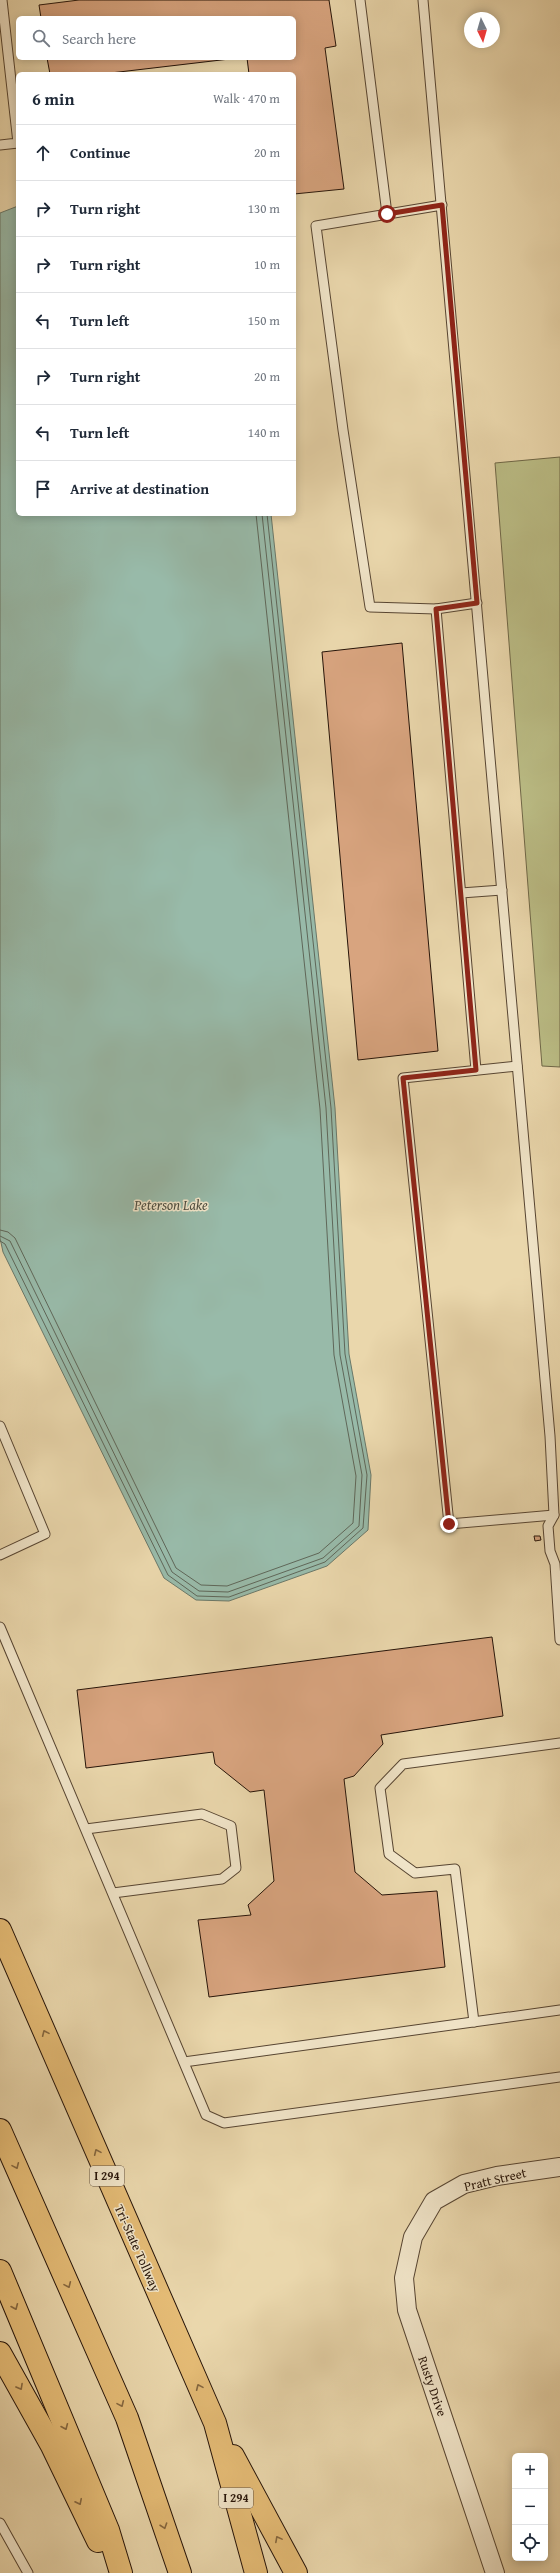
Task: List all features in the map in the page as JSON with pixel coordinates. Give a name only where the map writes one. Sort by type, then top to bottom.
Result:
[{"type":"highway","name":"Tri-State Tollway","points":[[0,1930],[215,2423],[256,2573]]},
{"type":"highway","points":[[0,2130],[127,2418],[180,2573]]},
{"type":"highway","points":[[0,2271],[108,2530],[121,2573]]},
{"type":"highway","points":[[0,2353],[52,2446],[113,2573]]},
{"type":"highway","points":[[215,2423],[296,2573]]},
{"type":"street","name":"Pratt Street","points":[[434,2201],[464,2184],[497,2176],[560,2167]]},
{"type":"street","name":"Rusty Drive","points":[[434,2201],[413,2237],[404,2278],[407,2310],[495,2573]]},
{"type":"lane","points":[[2,0],[16,125]]},
{"type":"lane","points":[[360,0],[387,214]]},
{"type":"lane","points":[[423,0],[557,1519]]},
{"type":"lane","points":[[0,146],[16,143]]},
{"type":"lane","points":[[442,205],[316,226],[343,430],[370,607],[436,609],[477,603]]},
{"type":"lane","points":[[436,609],[476,1070]]},
{"type":"lane","points":[[461,893],[502,890]]},
{"type":"lane","points":[[517,1066],[403,1078],[449,1524],[557,1519]]},
{"type":"lane","points":[[0,1426],[45,1534],[0,1555]]},
{"type":"lane","points":[[557,1519],[548,1526],[550,1551],[557,1560],[560,1640]]},
{"type":"lane","points":[[0,1627],[206,2115],[224,2123],[560,2077]]},
{"type":"lane","points":[[474,2022],[455,1869],[415,1873],[388,1854],[380,1788],[403,1764],[560,1743]]},
{"type":"lane","points":[[86,1829],[202,1814],[231,1826],[236,1868],[222,1879],[113,1893]]},
{"type":"lane","points":[[184,2062],[560,2010]]},
{"type":"lane","points":[[0,2523],[28,2573]]},
{"type":"green space","points":[[560,457],[560,1067],[542,1066],[495,463]]},
{"type":"water","name":"Peterson Lake","points":[[16,207],[16,516],[271,516],[335,1108],[349,1354],[371,1475],[368,1530],[327,1566],[229,1601],[196,1600],[164,1578],[3,1252],[0,1238],[0,213]]},
{"type":"building","points":[[79,0],[329,0],[336,46],[325,48],[344,189],[296,194],[296,72],[249,72],[247,60],[296,60],[296,16],[41,16],[39,5]]},
{"type":"building","points":[[47,60],[221,60],[119,72],[50,72]]},
{"type":"building","points":[[402,643],[438,1051],[358,1060],[322,652]]},
{"type":"building","points":[[534,1536],[540,1536],[541,1540],[535,1541]]},
{"type":"building","points":[[492,1637],[503,1716],[381,1735],[383,1744],[354,1776],[344,1779],[355,1872],[382,1895],[437,1891],[445,1967],[209,1997],[198,1920],[251,1915],[248,1905],[274,1881],[264,1790],[250,1792],[215,1764],[213,1752],[86,1768],[77,1690]]},
{"type":"route","points":[[387,214],[442,205],[477,603],[436,609],[476,1070],[403,1078],[449,1524]]}]
